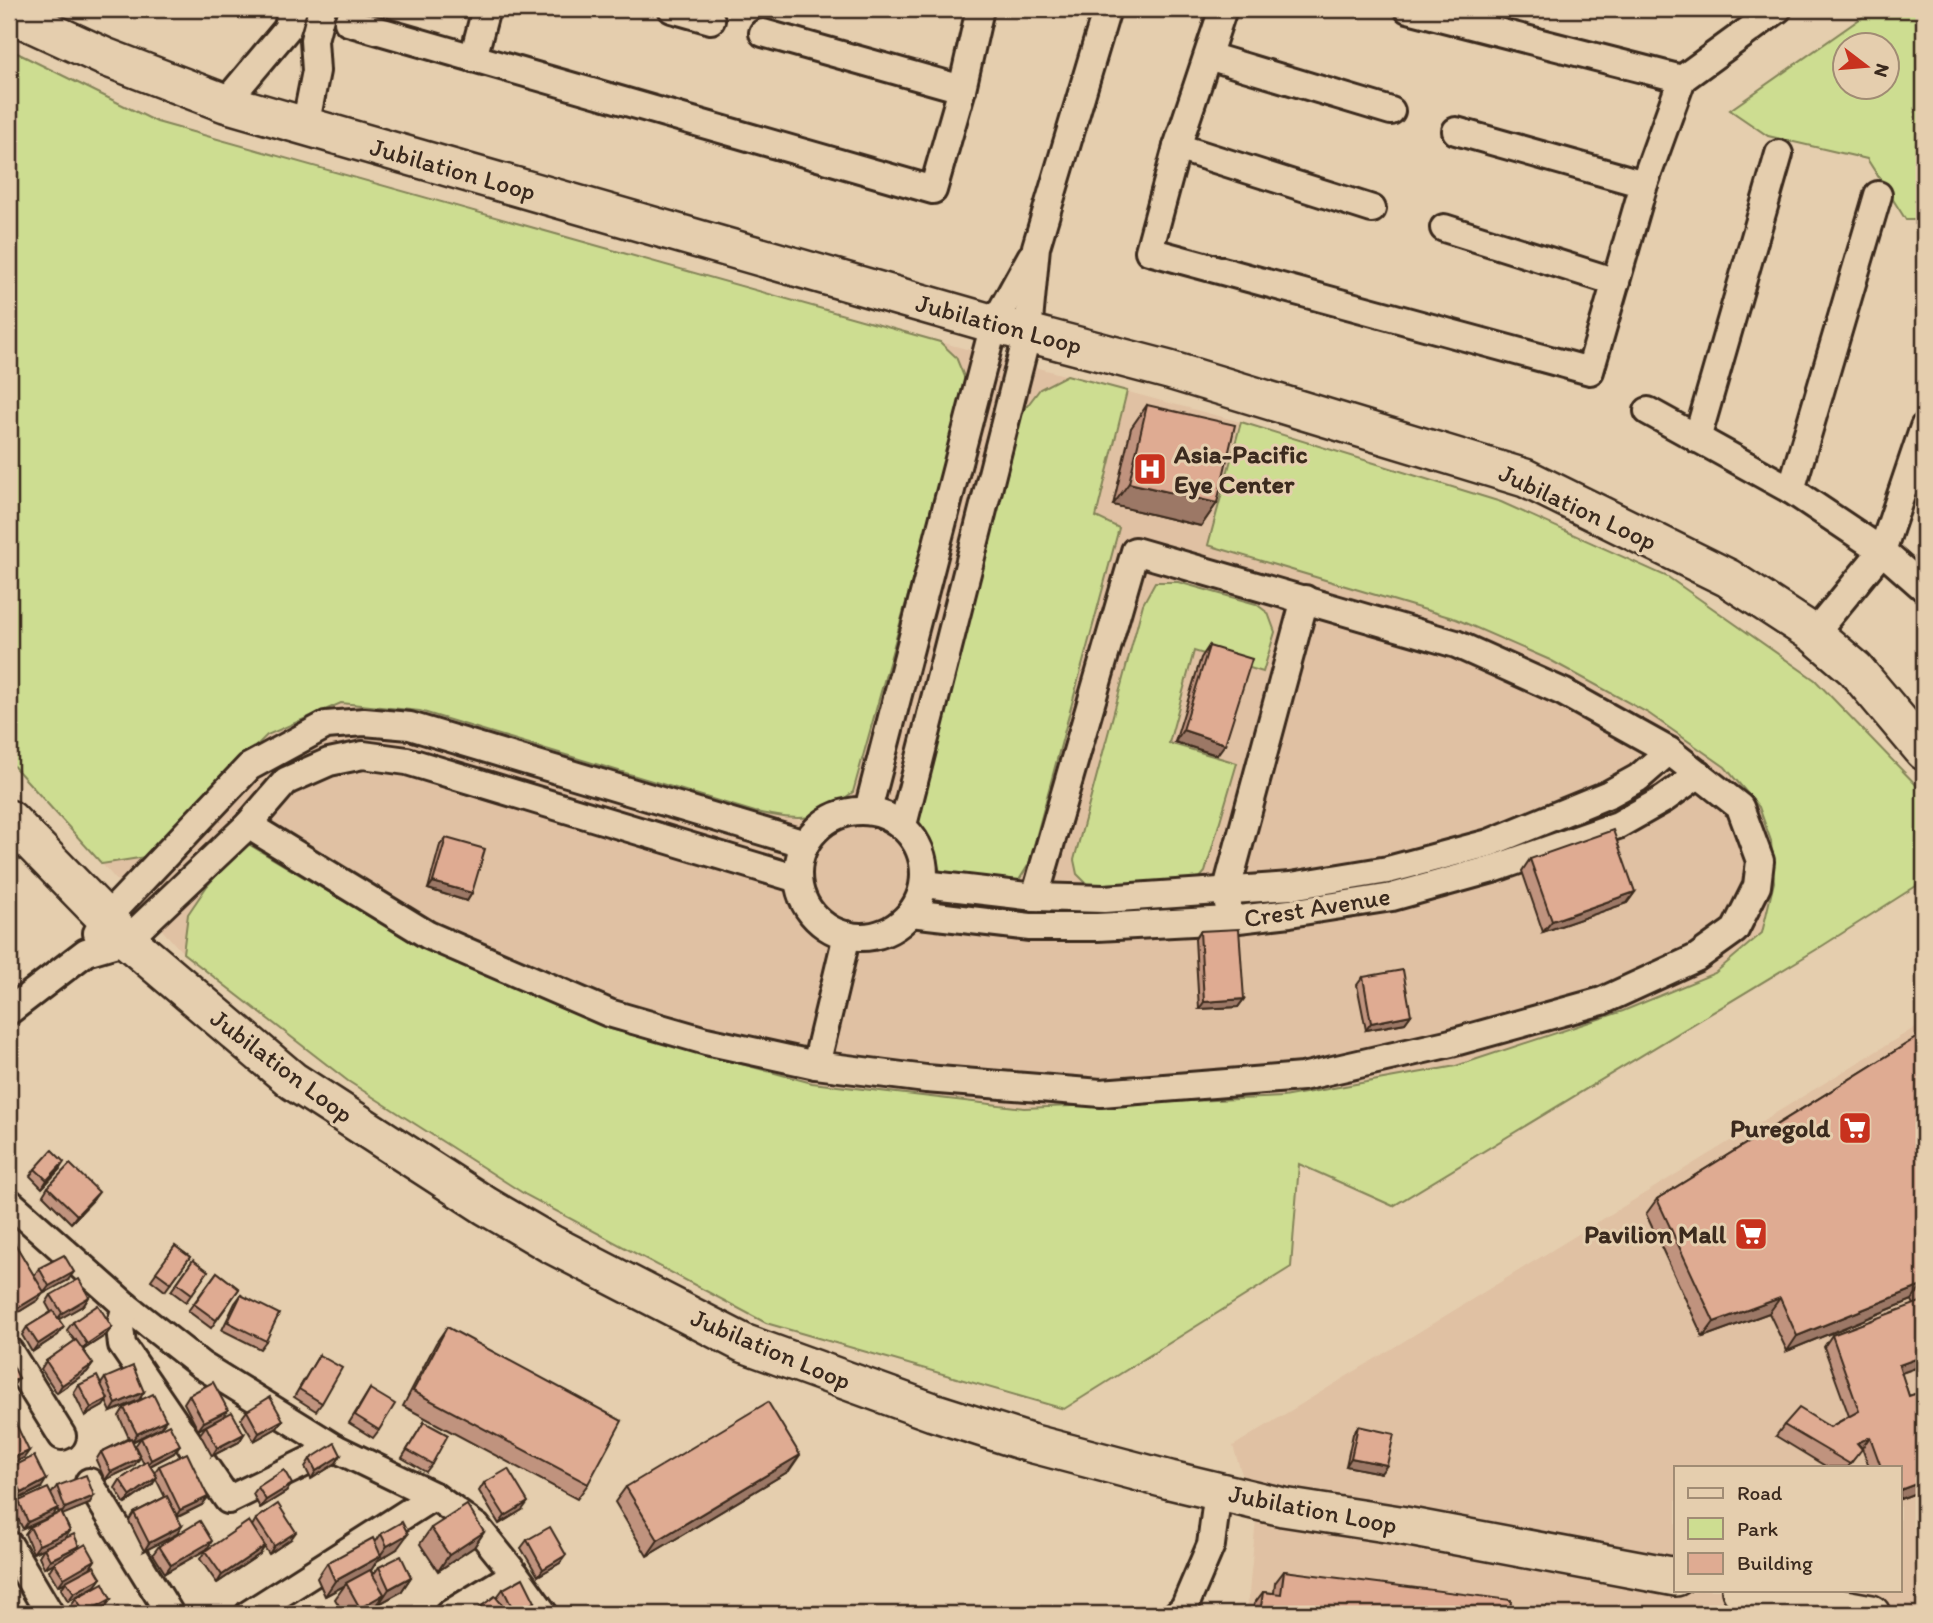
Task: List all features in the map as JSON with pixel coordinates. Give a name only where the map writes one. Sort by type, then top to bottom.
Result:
[{"type":"main road","name":"Jubilation Loop","points":[[9,13],[105,57],[225,103],[1011,328],[1169,370],[1525,478],[1728,578],[1814,634],[1854,669],[1924,751]]},
{"type":"main road","name":"Jubilation Loop","points":[[9,819],[116,930],[293,1081],[486,1206],[551,1244],[743,1343],[921,1408],[1030,1443],[1218,1491],[1283,1507],[1399,1525],[1674,1577]]},
{"type":"main road","points":[[1752,1592],[1871,1614]]},
{"type":"street","points":[[305,127],[316,71],[314,40],[322,9]]},
{"type":"street","points":[[473,58],[486,9]]},
{"type":"street","points":[[672,9],[711,20]]},
{"type":"street","points":[[348,22],[933,190],[962,89],[980,9]]},
{"type":"street","points":[[868,810],[1107,9]]},
{"type":"street","points":[[1223,9],[1177,147],[1149,251],[1590,370],[1644,184],[1682,79],[1777,9]]},
{"type":"street","points":[[1408,9],[1464,16],[1682,79]]},
{"type":"street","points":[[225,103],[290,19],[300,32],[314,40]]},
{"type":"street","points":[[763,33],[962,89]]},
{"type":"street","points":[[1208,56],[1391,111]]},
{"type":"street","points":[[1456,131],[1644,184]]},
{"type":"street","points":[[1177,147],[1372,209]]},
{"type":"street","points":[[1697,439],[1779,154]]},
{"type":"street","points":[[1791,489],[1878,195]]},
{"type":"street","points":[[1444,228],[1616,282]]},
{"type":"street","points":[[903,825],[1011,328]]},
{"type":"street","points":[[1648,411],[1791,489],[1882,551],[1924,588]]},
{"type":"street","points":[[1814,634],[1882,551],[1924,427]]},
{"type":"street","points":[[248,825],[428,934],[609,1013],[706,1041],[816,1065],[926,1079],[1101,1093],[1302,1077],[1451,1043],[1602,1001],[1696,958],[1735,930],[1757,886],[1760,862],[1740,807],[1669,751],[1563,692],[1456,644],[1135,551],[1035,897]]},
{"type":"street","points":[[1230,920],[1227,889],[1305,599]]},
{"type":"street","points":[[116,930],[249,767],[326,725],[365,722],[410,726],[805,844]]},
{"type":"street","name":"Crest Avenue","points":[[924,884],[1035,897],[1104,899],[1291,886],[1388,870],[1489,843],[1609,794],[1638,778],[1669,751]]},
{"type":"street","points":[[9,1011],[248,825],[286,781],[329,762],[363,755],[407,761],[798,879]]},
{"type":"street","name":"Crest Avenue","points":[[911,913],[1030,927],[1097,927],[1230,920],[1392,897],[1496,868],[1618,825],[1664,799],[1699,774]]},
{"type":"street","points":[[868,810],[887,815],[903,825],[916,842],[923,862],[924,884],[911,913],[898,925],[865,937],[847,935],[829,928],[814,915],[803,898],[798,879],[799,861],[805,844],[817,829],[831,818],[849,811],[868,810]]},
{"type":"street","points":[[816,1065],[847,935]]},
{"type":"street","points":[[13,1213],[201,1365],[335,1448],[434,1496],[477,1527],[544,1614]]},
{"type":"street","points":[[126,1306],[120,1327],[122,1345],[228,1500],[335,1448]]},
{"type":"street","points":[[9,1351],[62,1436]]},
{"type":"street","points":[[89,1482],[170,1614]]},
{"type":"street","points":[[1177,1614],[1184,1608],[1211,1545],[1218,1491]]},
{"type":"street","points":[[249,1614],[434,1496]]},
{"type":"street","points":[[9,1545],[50,1614]]},
{"type":"street","points":[[449,1614],[515,1574]]},
{"type":"shaded area","points":[[940,342],[1241,422],[1501,502],[1668,577],[1815,680],[1924,793],[1924,880],[1393,1206],[1299,1164],[1291,1267],[1064,1409],[766,1323],[526,1195],[348,1081],[183,953],[102,864],[145,857],[267,735],[341,703],[420,711],[755,812],[801,820],[956,357]]},
{"type":"shaded area","name":"Pavilion Mall","points":[[1924,1022],[1924,1614],[1247,1614],[1256,1519],[1233,1446]]},
{"type":"green space","points":[[1874,9],[1924,9],[1924,220],[1906,220],[1867,159],[1768,136],[1730,110],[1832,38],[1832,102],[1902,102],[1902,32],[1841,32]]},
{"type":"green space","points":[[9,49],[157,122],[940,342],[956,357],[967,384],[853,792],[817,815],[797,818],[772,815],[420,711],[341,703],[267,735],[145,857],[102,864],[9,761]]},
{"type":"green space","points":[[1067,375],[1127,391],[1096,517],[1119,528],[1029,864],[1019,880],[1003,886],[940,871],[926,841],[911,821],[1018,418],[1040,389]]},
{"type":"green space","points":[[1241,422],[1501,502],[1668,577],[1815,680],[1924,793],[1924,881],[1819,948],[1393,1206],[1299,1164],[1291,1267],[1064,1409],[766,1323],[526,1195],[348,1081],[183,953],[188,914],[207,886],[245,842],[416,944],[607,1028],[812,1083],[1024,1108],[1283,1097],[1456,1066],[1623,1011],[1715,973],[1762,933],[1774,882],[1771,841],[1759,807],[1725,767],[1648,713],[1550,660],[1456,619],[1208,545]]},
{"type":"green space","points":[[1155,582],[1178,582],[1256,604],[1268,613],[1275,632],[1263,672],[1194,651],[1169,743],[1237,763],[1205,872],[1192,887],[1089,886],[1077,874],[1074,860],[1143,604]]},
{"type":"building","points":[[1147,405],[1235,425],[1217,503],[1129,483]]},
{"type":"building","points":[[1209,646],[1252,659],[1225,744],[1183,730]]},
{"type":"building","points":[[1613,830],[1635,892],[1552,921],[1530,859]]},
{"type":"building","points":[[446,838],[485,849],[472,893],[433,882]]},
{"type":"building","points":[[1239,929],[1244,999],[1204,1002],[1200,931]]},
{"type":"building","points":[[1403,970],[1411,1015],[1371,1023],[1363,977]]},
{"type":"building","name":"Puregold","points":[[1924,1033],[1924,1285],[1797,1336],[1780,1298],[1714,1322],[1657,1199]]},
{"type":"building","points":[[52,1150],[64,1162],[47,1180],[35,1169]]},
{"type":"building","points":[[70,1164],[99,1192],[77,1215],[48,1187]]},
{"type":"building","points":[[9,1234],[44,1292],[13,1311],[9,1303]]},
{"type":"building","points":[[175,1246],[190,1257],[171,1283],[156,1272]]},
{"type":"building","points":[[64,1255],[74,1272],[49,1286],[39,1268]]},
{"type":"building","points":[[193,1260],[208,1271],[192,1294],[177,1283]]},
{"type":"building","points":[[217,1272],[239,1289],[216,1320],[194,1304]]},
{"type":"building","points":[[79,1279],[89,1297],[62,1313],[51,1295]]},
{"type":"building","points":[[241,1295],[279,1314],[266,1341],[228,1322]]},
{"type":"building","points":[[1920,1302],[1924,1313],[1924,1356],[1899,1365],[1909,1396],[1924,1391],[1924,1481],[1902,1489],[1902,1466],[1881,1466],[1870,1437],[1857,1443],[1862,1449],[1850,1464],[1784,1425],[1799,1408],[1830,1427],[1859,1411],[1832,1335]]},
{"type":"building","points":[[98,1305],[112,1327],[87,1344],[73,1322]]},
{"type":"building","points":[[53,1311],[64,1327],[38,1344],[27,1327]]},
{"type":"building","points":[[447,1327],[622,1421],[588,1484],[413,1391]]},
{"type":"building","points":[[76,1340],[93,1364],[62,1385],[46,1361]]},
{"type":"building","points":[[319,1355],[342,1368],[322,1403],[299,1389]]},
{"type":"building","points":[[12,1364],[19,1378],[9,1383],[9,1366]]},
{"type":"building","points":[[133,1366],[144,1392],[116,1404],[105,1378]]},
{"type":"building","points":[[97,1376],[108,1399],[91,1408],[79,1385]]},
{"type":"building","points":[[213,1382],[228,1410],[204,1422],[189,1395]]},
{"type":"building","points":[[370,1389],[395,1404],[379,1430],[355,1415]]},
{"type":"building","points":[[153,1394],[166,1420],[137,1434],[124,1408]]},
{"type":"building","points":[[270,1397],[283,1420],[259,1433],[247,1411]]},
{"type":"building","points":[[768,1402],[800,1455],[658,1540],[626,1487]]},
{"type":"building","points":[[232,1412],[244,1434],[217,1448],[206,1426]]},
{"type":"building","points":[[424,1422],[448,1435],[432,1464],[407,1450]]},
{"type":"building","points":[[16,1424],[29,1451],[9,1460],[9,1428]]},
{"type":"building","points":[[169,1424],[180,1445],[151,1460],[141,1438]]},
{"type":"building","points":[[1358,1426],[1394,1434],[1387,1465],[1351,1458]]},
{"type":"building","points":[[131,1438],[140,1458],[111,1472],[101,1452]]},
{"type":"building","points":[[335,1443],[341,1455],[316,1471],[310,1459]]},
{"type":"building","points":[[187,1453],[208,1497],[180,1510],[159,1466]]},
{"type":"building","points":[[34,1456],[46,1480],[22,1493],[10,1468]]},
{"type":"building","points":[[147,1461],[157,1477],[131,1496],[120,1480]]},
{"type":"building","points":[[508,1469],[528,1502],[505,1516],[484,1483]]},
{"type":"building","points":[[284,1470],[292,1484],[266,1500],[258,1487]]},
{"type":"building","points":[[86,1475],[94,1496],[65,1508],[57,1486]]},
{"type":"building","points":[[48,1488],[58,1508],[28,1522],[19,1501]]},
{"type":"building","points":[[167,1496],[182,1526],[149,1543],[134,1513]]},
{"type":"building","points":[[278,1504],[296,1532],[274,1546],[256,1519]]},
{"type":"building","points":[[467,1505],[484,1532],[449,1555],[431,1528]]},
{"type":"building","points":[[61,1512],[70,1531],[39,1545],[30,1527]]},
{"type":"building","points":[[200,1521],[212,1541],[171,1565],[159,1546]]},
{"type":"building","points":[[249,1521],[265,1546],[222,1575],[205,1551]]},
{"type":"building","points":[[402,1522],[408,1534],[387,1546],[381,1534]]},
{"type":"building","points":[[550,1527],[566,1555],[543,1569],[527,1540]]},
{"type":"building","points":[[74,1534],[79,1546],[50,1560],[44,1548]]},
{"type":"building","points":[[373,1538],[381,1556],[335,1581],[327,1563]]},
{"type":"building","points":[[86,1544],[95,1560],[64,1578],[54,1563]]},
{"type":"building","points":[[401,1556],[411,1577],[389,1589],[379,1567]]},
{"type":"building","points":[[94,1566],[101,1578],[74,1593],[66,1581]]},
{"type":"building","points":[[370,1570],[384,1594],[360,1608],[346,1583]]},
{"type":"building","points":[[1284,1571],[1511,1600],[1510,1614],[1260,1614],[1263,1592],[1281,1594]]},
{"type":"building","points":[[523,1578],[535,1602],[515,1613],[503,1589]]},
{"type":"building","points":[[103,1583],[111,1599],[85,1613],[76,1598]]},
{"type":"building","points":[[495,1596],[510,1614],[484,1614],[479,1608]]},
{"type":"building","points":[[118,1607],[123,1614],[105,1614]]},
{"type":"building","points":[[316,1608],[319,1614],[305,1614]]},
{"type":"place","name":"Asia-Pacific Eye Center","points":[[1150,469]]},
{"type":"place","name":"Puregold","points":[[1855,1128]]},
{"type":"place","name":"Pavilion Mall","points":[[1751,1234]]}]
